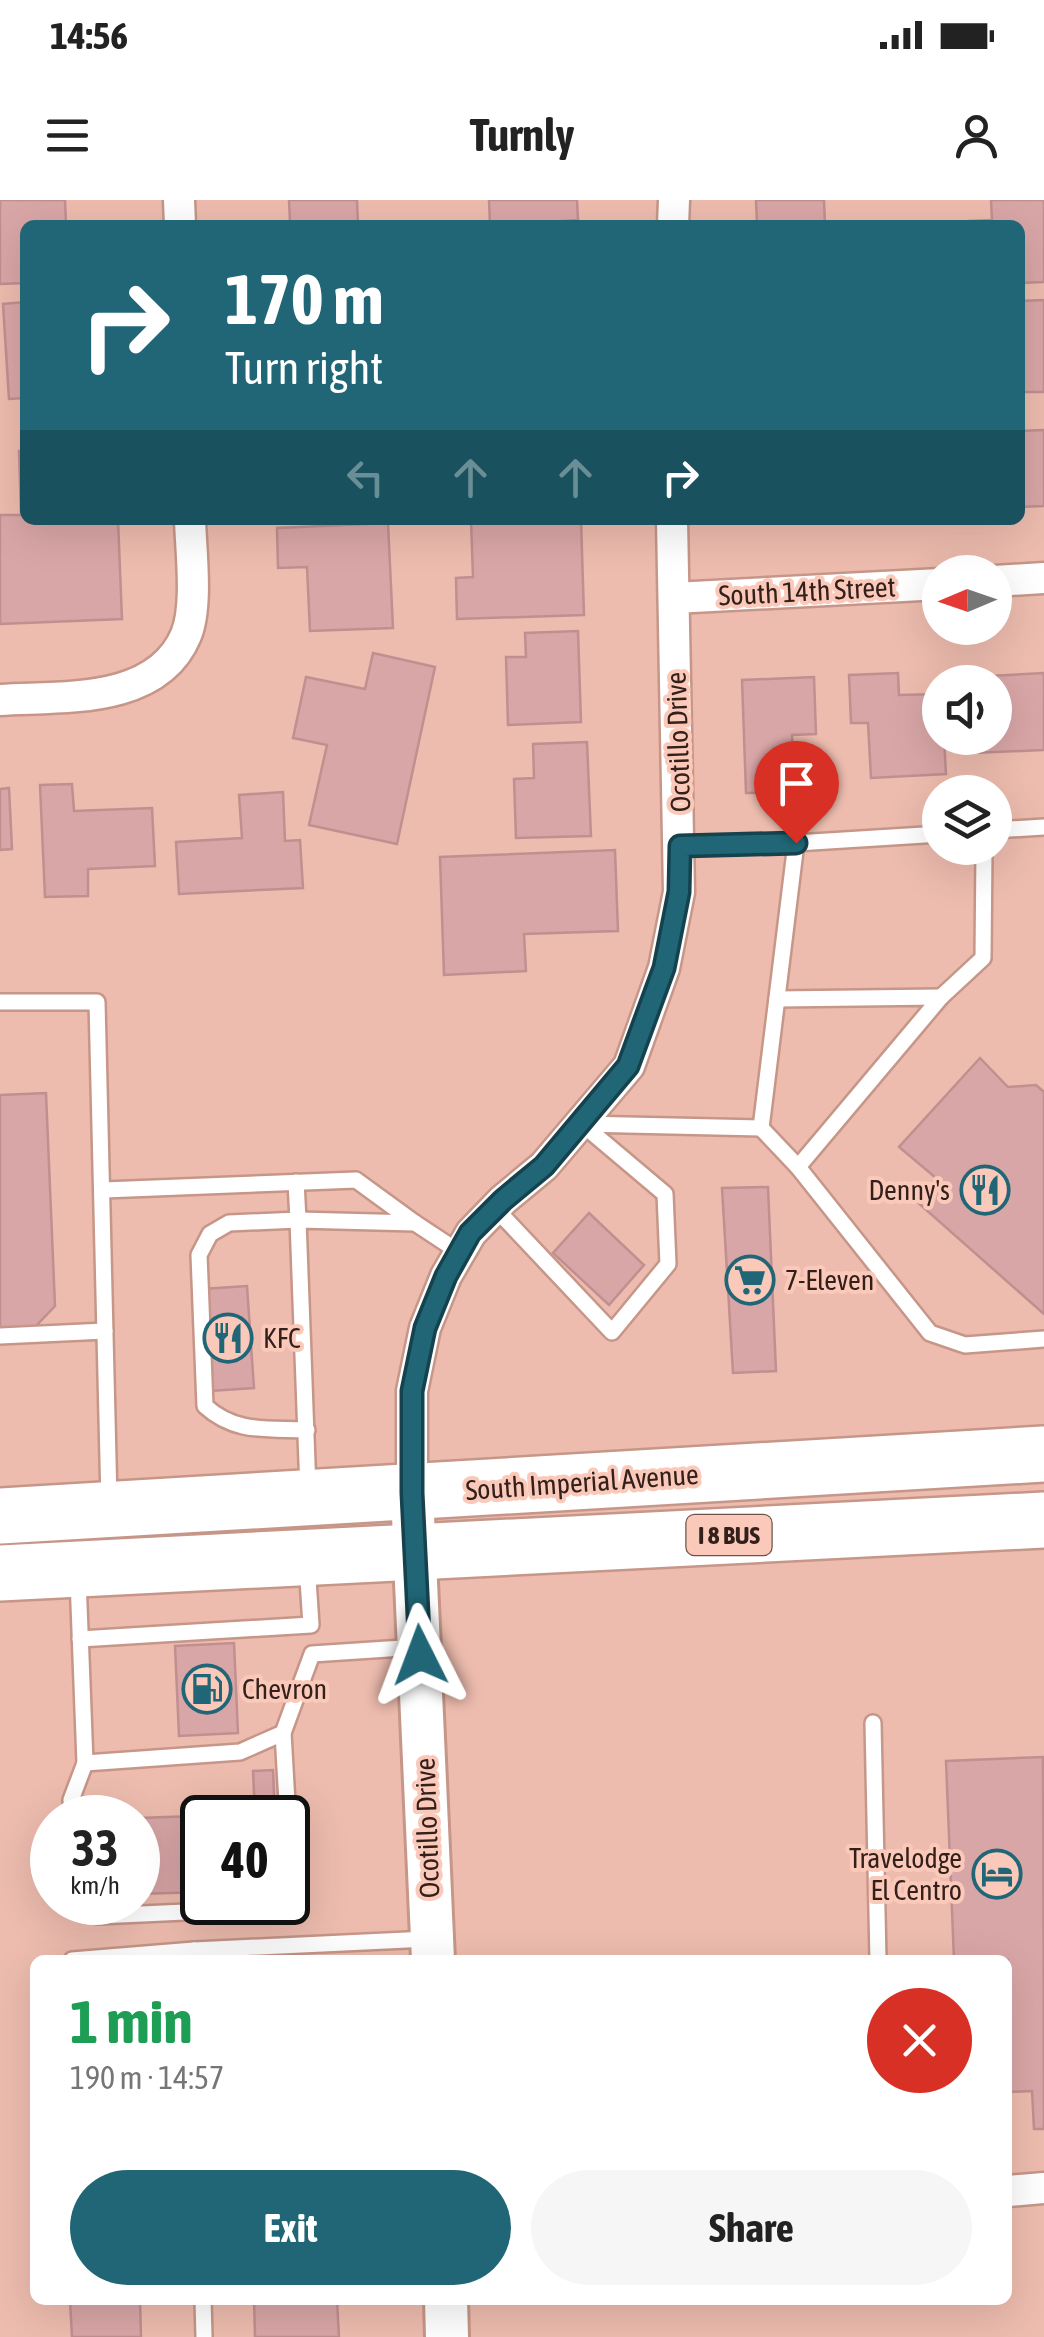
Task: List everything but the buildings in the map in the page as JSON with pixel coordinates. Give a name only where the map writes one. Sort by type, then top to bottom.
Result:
[{"type":"highway","name":"South Imperial Avenue","points":[[0,1516],[1044,1454]]},
{"type":"highway","name":"I 8 BUS","points":[[0,1574],[1044,1520]]},
{"type":"street","points":[[0,700],[88,695],[128,688],[166,664],[186,634],[192,589],[190,525]]},
{"type":"street","name":"Ocotillo Drive","points":[[433,1949],[412,1493],[412,1391],[425,1328],[470,1233],[544,1166],[628,1066],[664,968],[679,892],[680,846],[672,525]]},
{"type":"street","points":[[1012,580],[1044,578]]},
{"type":"street","name":"South 14th Street","points":[[674,598],[922,585]]},
{"type":"street","points":[[1012,2191],[1044,2188]]},
{"type":"street","points":[[446,2305],[447,2337]]},
{"type":"lane","points":[[1012,829],[1044,827]]},
{"type":"lane","points":[[680,846],[922,835]]},
{"type":"lane","points":[[761,1128],[796,843]]},
{"type":"lane","points":[[798,1167],[942,998],[983,958],[984,865]]},
{"type":"lane","points":[[777,999],[942,998]]},
{"type":"lane","points":[[0,1002],[98,1002],[109,1510]]},
{"type":"lane","points":[[582,1124],[761,1128],[798,1167],[930,1334],[965,1345],[1044,1339]]},
{"type":"lane","points":[[495,1208],[612,1332],[668,1264],[664,1194],[582,1124]]},
{"type":"lane","points":[[104,1190],[356,1180],[459,1252]]},
{"type":"lane","points":[[296,1182],[308,1499]]},
{"type":"lane","points":[[306,1430],[240,1427],[222,1421],[204,1406],[199,1255],[210,1234],[229,1223],[415,1223]]},
{"type":"lane","points":[[0,1336],[106,1330]]},
{"type":"lane","points":[[160,1913],[294,1907],[283,1732],[312,1654],[307,1557]]},
{"type":"lane","points":[[73,1795],[86,1763],[78,1569]]},
{"type":"lane","points":[[80,1639],[310,1625]]},
{"type":"lane","points":[[312,1654],[420,1647]]},
{"type":"lane","points":[[872,1723],[878,1955]]},
{"type":"lane","points":[[86,1763],[240,1752],[283,1732]]},
{"type":"lane","points":[[194,1955],[433,1949]]},
{"type":"lane","points":[[203,2305],[204,2337]]},
{"type":"place","name":"Denny's","points":[[985,1190]]},
{"type":"place","name":"7-Eleven","points":[[750,1280]]},
{"type":"place","name":"KFC","points":[[228,1338]]},
{"type":"place","name":"Chevron","points":[[207,1689]]},
{"type":"place","name":"Travelodge El Centro","points":[[997,1874]]},
{"type":"route","points":[[420,1655],[412,1493],[412,1391],[425,1328],[446,1276],[470,1233],[544,1166],[628,1066],[664,968],[679,892],[680,846],[796,843]]}]
